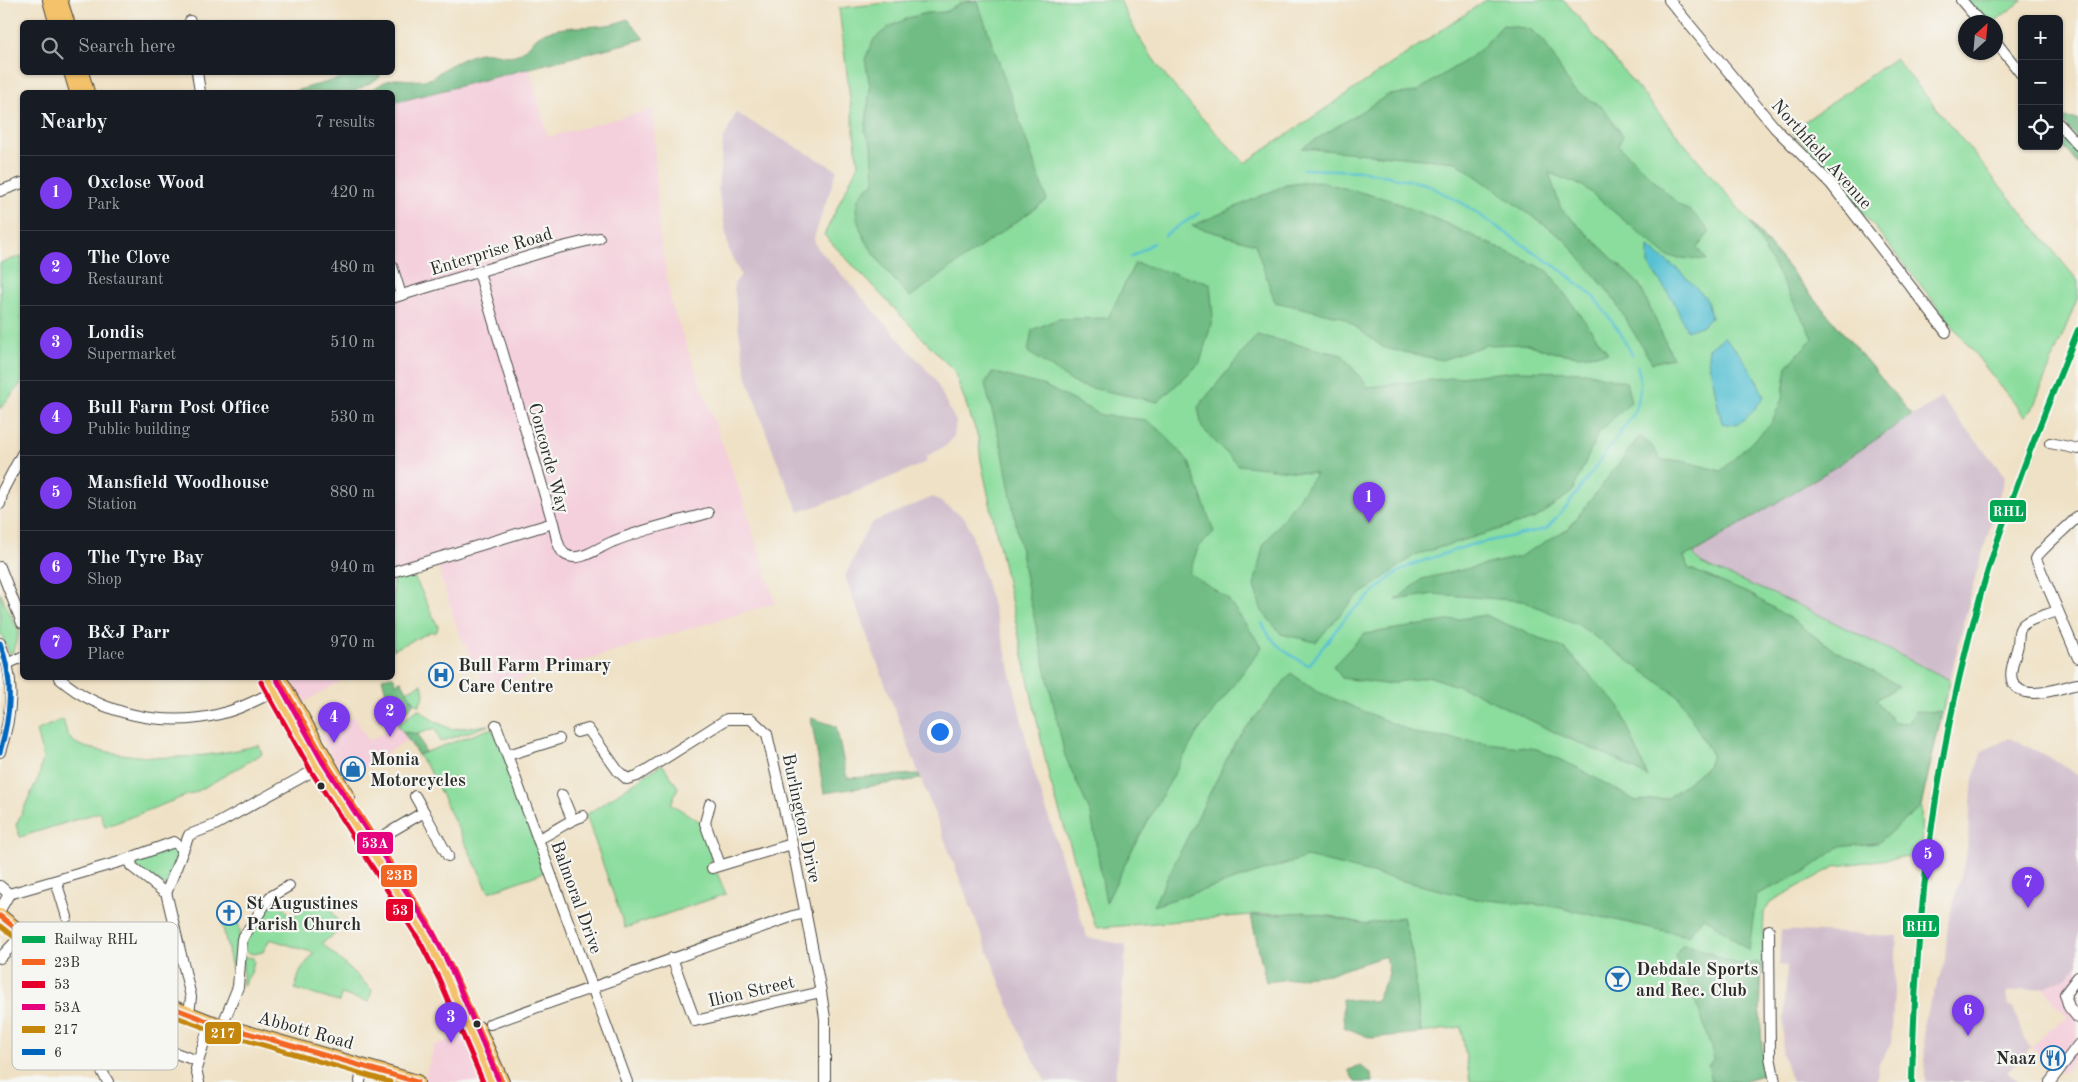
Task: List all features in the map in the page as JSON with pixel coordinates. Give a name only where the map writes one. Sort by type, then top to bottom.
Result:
[{"type":"main road","points":[[50,0],[60,20]]},
{"type":"main road","points":[[60,0],[61,20]]},
{"type":"main road","points":[[72,75],[76,90]]},
{"type":"main road","points":[[82,75],[86,90]]},
{"type":"main road","points":[[279,684],[322,766],[372,843],[427,920],[454,972],[502,1082]]},
{"type":"main road","points":[[372,843],[426,936],[450,984],[488,1078]]},
{"type":"main road","name":"Abbott Road","points":[[0,916],[12,925]]},
{"type":"main road","name":"Abbott Road","points":[[178,1010],[216,1024],[417,1082]]},
{"type":"street","name":"Northfield Avenue","points":[[1669,0],[1775,128],[1831,184],[1946,332]]},
{"type":"street","points":[[1961,0],[1974,15]]},
{"type":"street","points":[[2003,51],[2018,70]]},
{"type":"street","points":[[197,75],[200,90]]},
{"type":"street","points":[[2063,128],[2078,145]]},
{"type":"street","points":[[0,191],[20,184]]},
{"type":"street","name":"Enterprise Road","points":[[397,297],[550,250],[600,238]]},
{"type":"street","name":"Concorde Way","points":[[395,571],[553,523],[479,272]]},
{"type":"street","points":[[395,285],[397,297]]},
{"type":"street","points":[[2050,443],[2078,449]]},
{"type":"street","points":[[0,504],[3,490],[20,458]]},
{"type":"street","points":[[553,523],[561,551],[567,556],[575,557],[592,553],[614,541],[708,513]]},
{"type":"street","points":[[2078,516],[2056,540],[2037,554],[2037,565],[2078,658]]},
{"type":"street","points":[[0,569],[20,611]]},
{"type":"street","points":[[2057,612],[2025,623],[2018,632],[2018,647],[2010,669],[2010,676],[2013,683],[2023,691],[2035,694],[2078,684]]},
{"type":"street","points":[[0,643],[9,663],[11,699],[6,732],[0,752]]},
{"type":"street","points":[[9,663],[20,658]]},
{"type":"street","points":[[62,680],[89,699],[115,710],[146,717],[179,720],[220,714],[279,684]]},
{"type":"street","name":"Burlington Drive","points":[[577,732],[588,729],[618,771],[627,779],[631,779],[727,719],[751,719],[766,734],[792,844],[822,992],[825,1018],[825,1082]]},
{"type":"street","name":"Balmoral Drive","points":[[496,725],[627,1082]]},
{"type":"street","points":[[508,755],[559,739]]},
{"type":"street","points":[[173,922],[166,892],[188,836],[214,825],[322,766]]},
{"type":"street","points":[[562,795],[572,819]]},
{"type":"street","points":[[415,796],[448,856]]},
{"type":"street","points":[[710,804],[705,823],[716,867],[792,844]]},
{"type":"street","points":[[372,843],[424,812]]},
{"type":"street","points":[[538,839],[555,832],[572,819],[583,816]]},
{"type":"street","points":[[0,910],[9,894],[56,881],[174,842],[183,849]]},
{"type":"street","points":[[132,857],[131,866],[166,892]]},
{"type":"street","points":[[56,881],[67,917]]},
{"type":"street","points":[[0,886],[9,894]]},
{"type":"street","points":[[198,1082],[196,1075],[198,1061],[216,1024],[238,987],[242,939],[270,897],[289,886]]},
{"type":"street","points":[[490,1024],[672,958],[806,913]]},
{"type":"street","points":[[1769,930],[1770,1057],[1775,1082]]},
{"type":"street","points":[[178,942],[191,997],[189,1014]]},
{"type":"street","points":[[0,958],[12,945]]},
{"type":"street","name":"Ilion Street","points":[[672,958],[695,1021],[822,992]]},
{"type":"street","points":[[2078,977],[2066,994],[2069,1007],[2078,1018]]},
{"type":"street","points":[[2050,1082],[2078,1045]]},
{"type":"street","points":[[178,1054],[198,1061]]},
{"type":"street","points":[[360,1082],[362,1066]]},
{"type":"street","points":[[101,1070],[108,1082]]},
{"type":"shaded area","points":[[529,67],[548,137],[653,109],[659,232],[672,306],[742,497],[775,603],[487,689],[458,631],[437,565],[395,577],[395,102]]},
{"type":"shaded area","points":[[736,113],[837,170],[814,238],[816,246],[934,378],[956,422],[954,436],[947,445],[926,457],[927,462],[853,493],[799,512],[775,457],[747,378],[738,325],[734,284],[741,275],[729,251],[718,188],[723,141]]},
{"type":"shaded area","points":[[1941,398],[2005,476],[1972,589],[1950,680],[1799,605],[1702,564],[1694,556],[1695,552]]},
{"type":"shaded area","points":[[933,497],[965,518],[971,532],[1003,640],[1033,768],[1087,937],[1126,945],[1115,1082],[1046,1082],[1022,1039],[845,577],[864,534],[873,522]]},
{"type":"shaded area","points":[[290,680],[343,680],[303,703]]},
{"type":"shaded area","points":[[354,716],[369,741],[398,725],[407,740],[345,779],[320,736]]},
{"type":"shaded area","points":[[2010,738],[2061,763],[2078,776],[2078,965],[2065,978],[2045,987],[2007,992],[2009,1006],[2013,1007],[2025,1041],[2032,1048],[2007,1071],[2019,1082],[1925,1082],[1924,1023],[1945,960],[1948,922],[1966,858],[1973,779],[1982,751]]},
{"type":"shaded area","points":[[1781,930],[1897,936],[1891,1045],[1879,1063],[1876,1082],[1792,1082],[1782,1052],[1787,966],[1779,965]]},
{"type":"shaded area","points":[[2078,965],[2078,1055],[2062,1074],[2032,1048],[2047,1032],[2068,1018],[2052,1000],[2045,987],[2065,978]]},
{"type":"shaded area","points":[[463,1034],[478,1072],[498,1082],[424,1082],[434,1046]]},
{"type":"green space","points":[[915,0],[1120,0],[1131,24],[1159,67],[1191,106],[1245,163],[1486,0],[1564,0],[1912,415],[1835,467],[1695,552],[1694,556],[1702,564],[1799,605],[1950,680],[1921,806],[1922,863],[1904,857],[1836,866],[1770,902],[1764,912],[1760,1017],[1764,1074],[1740,1082],[1470,1082],[1461,1027],[1421,1033],[1412,954],[1403,917],[1366,924],[1330,916],[1275,913],[1096,928],[1050,781],[981,461],[978,437],[954,371],[824,235],[858,165],[839,8]]},
{"type":"green space","points":[[977,0],[1047,200],[910,297],[876,257],[858,224],[856,208],[861,194],[874,183],[872,146],[865,132],[870,87],[865,59],[874,39],[889,27],[908,18],[927,13],[945,12],[961,3]]},
{"type":"green space","points":[[1966,0],[2023,0],[2003,15],[1979,15]]},
{"type":"green space","points":[[628,19],[644,39],[395,102],[395,90],[372,90],[393,79],[430,79],[443,69],[476,54],[515,55],[524,50],[540,35],[550,31],[570,27],[618,23]]},
{"type":"green space","points":[[1503,25],[1530,29],[1544,41],[1572,89],[1602,107],[1623,136],[1618,145],[1678,204],[1693,213],[1710,232],[1697,248],[1707,260],[1668,257],[1583,186],[1549,173],[1561,209],[1639,284],[1673,358],[1652,363],[1611,295],[1564,239],[1456,162],[1302,148],[1388,95],[1416,92],[1478,52]]},
{"type":"green space","points":[[1895,58],[2078,281],[2078,297],[2032,410],[2025,417],[1835,177],[1791,131]]},
{"type":"green space","points":[[353,75],[380,75],[379,78],[357,90],[298,90]]},
{"type":"green space","points":[[2063,118],[2078,119],[2078,139],[2063,122]]},
{"type":"green space","points":[[2063,132],[2078,148],[2078,165],[2063,146]]},
{"type":"green space","points":[[1317,181],[1390,200],[1445,223],[1548,271],[1608,353],[1578,356],[1552,352],[1527,344],[1486,345],[1442,360],[1384,348],[1342,317],[1275,302],[1255,244],[1192,226],[1286,185]]},
{"type":"green space","points":[[1750,223],[1912,415],[1835,467],[1695,552],[1684,556],[1688,568],[1752,595],[1791,619],[1831,648],[1899,686],[1876,700],[1894,722],[1909,723],[1915,711],[1941,712],[1921,806],[1878,843],[1839,847],[1805,872],[1756,895],[1749,951],[1704,916],[1688,936],[1551,906],[1476,899],[1307,857],[1153,906],[1236,741],[1291,673],[1316,691],[1420,735],[1537,749],[1578,768],[1636,801],[1668,798],[1708,766],[1712,755],[1679,697],[1577,624],[1523,601],[1434,594],[1396,600],[1422,579],[1519,557],[1569,528],[1640,436],[1651,445],[1661,460],[1682,461],[1721,471],[1771,424],[1782,399],[1787,366],[1813,338]]},
{"type":"green space","points":[[20,257],[20,384],[0,409],[0,263]]},
{"type":"green space","points":[[1135,263],[1210,283],[1213,317],[1200,363],[1158,402],[1077,385],[1028,352],[1032,330],[1058,319],[1108,318]]},
{"type":"green space","points":[[1257,335],[1342,355],[1368,387],[1516,371],[1585,372],[1626,382],[1631,402],[1599,432],[1572,492],[1536,518],[1415,555],[1353,600],[1316,642],[1281,634],[1262,611],[1254,586],[1263,546],[1316,474],[1238,465],[1202,428],[1198,407]]},
{"type":"green space","points":[[992,372],[1045,386],[1101,415],[1146,420],[1163,433],[1189,462],[1214,532],[1198,548],[1189,573],[1227,598],[1262,647],[1197,733],[1134,846],[1106,903],[1091,814],[1065,756],[1028,590],[1003,453],[985,384]]},
{"type":"green space","points":[[410,572],[413,575],[438,626],[437,631],[433,633],[432,631],[395,649],[395,577]]},
{"type":"green space","points":[[0,593],[19,632],[12,654],[10,654],[0,632]]},
{"type":"green space","points":[[1485,615],[1565,649],[1619,706],[1648,777],[1614,758],[1556,733],[1472,691],[1431,677],[1384,684],[1342,678],[1333,666],[1364,634]]},
{"type":"green space","points":[[383,680],[395,680],[396,683],[401,681],[414,703],[405,713],[398,713],[387,697]]},
{"type":"green space","points":[[422,684],[424,695],[419,705],[417,705],[406,691]]},
{"type":"green space","points":[[418,709],[436,722],[451,729],[489,725],[440,742],[435,728],[418,734],[403,732],[398,725]]},
{"type":"green space","points":[[811,718],[836,726],[847,778],[919,774],[920,779],[824,793]]},
{"type":"green space","points":[[63,719],[70,738],[75,743],[87,748],[104,751],[143,757],[182,757],[201,756],[259,745],[262,754],[198,791],[105,827],[100,812],[20,837],[16,825],[39,776],[43,757],[36,731]]},
{"type":"green space","points":[[492,728],[503,752],[545,872],[489,892],[431,773],[418,755]]},
{"type":"green space","points":[[403,732],[418,734],[425,752],[418,755]]},
{"type":"green space","points":[[662,764],[678,787],[671,804],[699,821],[712,858],[707,867],[709,873],[717,873],[726,894],[625,928],[586,815]]},
{"type":"green space","points":[[172,847],[178,852],[166,887],[135,866],[137,860]]},
{"type":"green space","points":[[276,895],[291,918],[324,897],[342,929],[322,943],[372,990],[369,1002],[341,994],[339,1002],[295,989],[300,971],[314,953],[270,939],[263,952],[253,954],[244,951],[247,939],[260,923]]},
{"type":"green space","points":[[1306,912],[1366,924],[1403,917],[1412,954],[1421,1033],[1371,1038],[1344,1027],[1342,999],[1376,1001],[1389,974],[1386,956],[1329,974],[1266,982],[1251,916]]},
{"type":"green space","points":[[237,919],[240,930],[236,986],[222,923],[233,924],[233,920]]},
{"type":"green space","points":[[1682,945],[1702,949],[1738,964],[1756,962],[1761,965],[1760,1017],[1764,1074],[1740,1082],[1712,1082],[1708,1066],[1714,1058],[1699,1010],[1675,956]]},
{"type":"green space","points":[[243,958],[253,958],[254,962],[252,971],[243,986]]},
{"type":"green space","points":[[1361,1066],[1371,1074],[1372,1082],[1355,1082],[1348,1070]]},
{"type":"water","points":[[1648,247],[1681,272],[1707,299],[1711,318],[1704,325],[1687,331],[1673,300],[1648,264]]},
{"type":"water","points":[[1724,337],[1737,350],[1747,365],[1764,397],[1746,418],[1736,424],[1722,423],[1708,362],[1709,349]]},
{"type":"waterway","points":[[1303,169],[1364,171],[1426,184],[1462,203],[1562,271],[1593,296],[1620,332],[1632,355]]},
{"type":"waterway","points":[[1165,235],[1199,213]]},
{"type":"waterway","points":[[1131,257],[1153,243]]},
{"type":"waterway","points":[[1262,623],[1270,637],[1281,648],[1294,658],[1309,665],[1347,616],[1393,575],[1411,565],[1470,545],[1546,529],[1568,505],[1635,412],[1640,389],[1640,377],[1637,366]]},
{"type":"rail line","name":"RHL","points":[[1912,1082],[1914,1020],[1923,895],[1940,772],[1952,711],[1966,650],[1992,557],[2027,458],[2078,330]]},
{"type":"transit line","name":"6","points":[[0,643],[9,684],[9,711],[0,752]]},
{"type":"transit line","name":"53A","points":[[277,680],[323,763],[433,933],[453,973],[498,1079]]},
{"type":"transit line","name":"23B","points":[[280,680],[328,765],[427,920],[454,972],[502,1082]]},
{"type":"transit line","name":"53","points":[[261,682],[311,771],[419,940],[439,979],[483,1082]]},
{"type":"transit line","name":"23B","points":[[0,916],[12,926]]},
{"type":"transit line","name":"217","points":[[0,926],[12,935]]},
{"type":"transit line","name":"23B","points":[[178,1010],[210,1022],[417,1082]]},
{"type":"transit line","name":"217","points":[[178,1017],[208,1029],[390,1082]]},
{"type":"place","name":"Oxclose Wood","points":[[1369,523]]},
{"type":"place","name":"Bull Farm Primary Care Centre","points":[[441,675]]},
{"type":"place","name":"The Clove","points":[[390,737]]},
{"type":"place","name":"Bull Farm Post Office","points":[[334,743]]},
{"type":"place","name":"Monia Motorcycles","points":[[353,769]]},
{"type":"place","name":"Mansfield Woodhouse","points":[[1928,880]]},
{"type":"place","name":"B&J Parr","points":[[2028,908]]},
{"type":"place","name":"St Augustines Parish Church","points":[[229,913]]},
{"type":"place","name":"Debdale Sports and Rec. Club","points":[[1618,979]]},
{"type":"place","name":"The Tyre Bay","points":[[1968,1036]]},
{"type":"place","name":"Londis","points":[[451,1043]]},
{"type":"place","name":"Naaz","points":[[2053,1058]]}]
